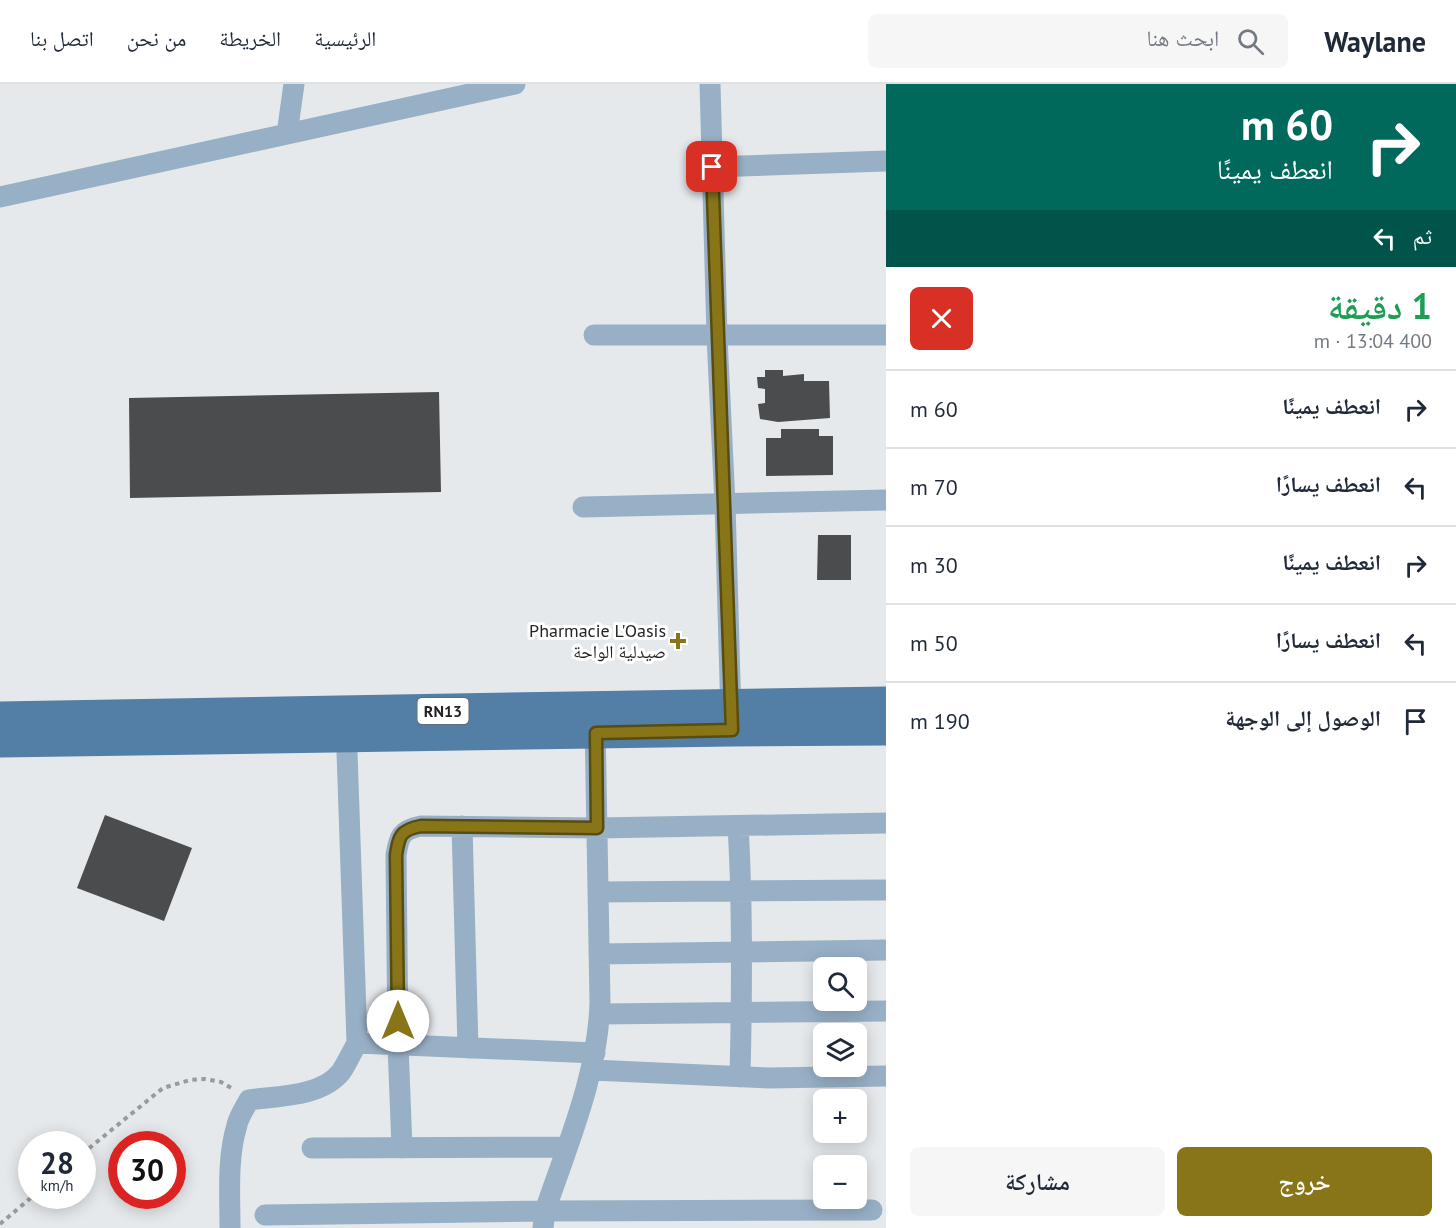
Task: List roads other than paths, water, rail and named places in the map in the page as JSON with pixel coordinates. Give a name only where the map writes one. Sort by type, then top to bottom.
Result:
[{"type":"main road","name":"RN13","points":[[0,741],[346,725],[731,717],[886,703]]},
{"type":"main road","name":"RN13","points":[[731,717],[886,729]]},
{"type":"main road","name":"RN13","points":[[0,718],[346,725]]},
{"type":"street","points":[[287,134],[294,84]]},
{"type":"street","points":[[0,197],[515,84]]},
{"type":"street","points":[[710,84],[731,717]]},
{"type":"street","points":[[712,167],[886,161]]},
{"type":"street","points":[[594,335],[886,336]]},
{"type":"street","points":[[584,507],[886,500]]},
{"type":"street","points":[[544,1220],[593,1061],[600,1014],[596,720]]},
{"type":"street","points":[[230,1228],[229,1185],[232,1144],[237,1123],[249,1100],[303,1094],[324,1084],[340,1073],[357,1043],[346,725]]},
{"type":"street","points":[[402,1148],[398,1045],[396,855],[398,839],[404,832],[411,828],[462,826],[597,828],[886,824]]},
{"type":"street","points":[[462,826],[468,1048]]},
{"type":"street","points":[[738,826],[742,891],[740,1077]]},
{"type":"street","points":[[598,892],[886,890]]},
{"type":"street","points":[[599,954],[886,950]]},
{"type":"street","points":[[600,1014],[886,1011]]},
{"type":"street","points":[[357,1043],[468,1048],[740,1077],[886,1076]]},
{"type":"street","points":[[312,1148],[566,1147]]},
{"type":"street","points":[[265,1215],[544,1220],[875,1217]]},
{"type":"place","name":"Pharmacie L'Oasis صيدلية الواحة","points":[[678,641]]}]
